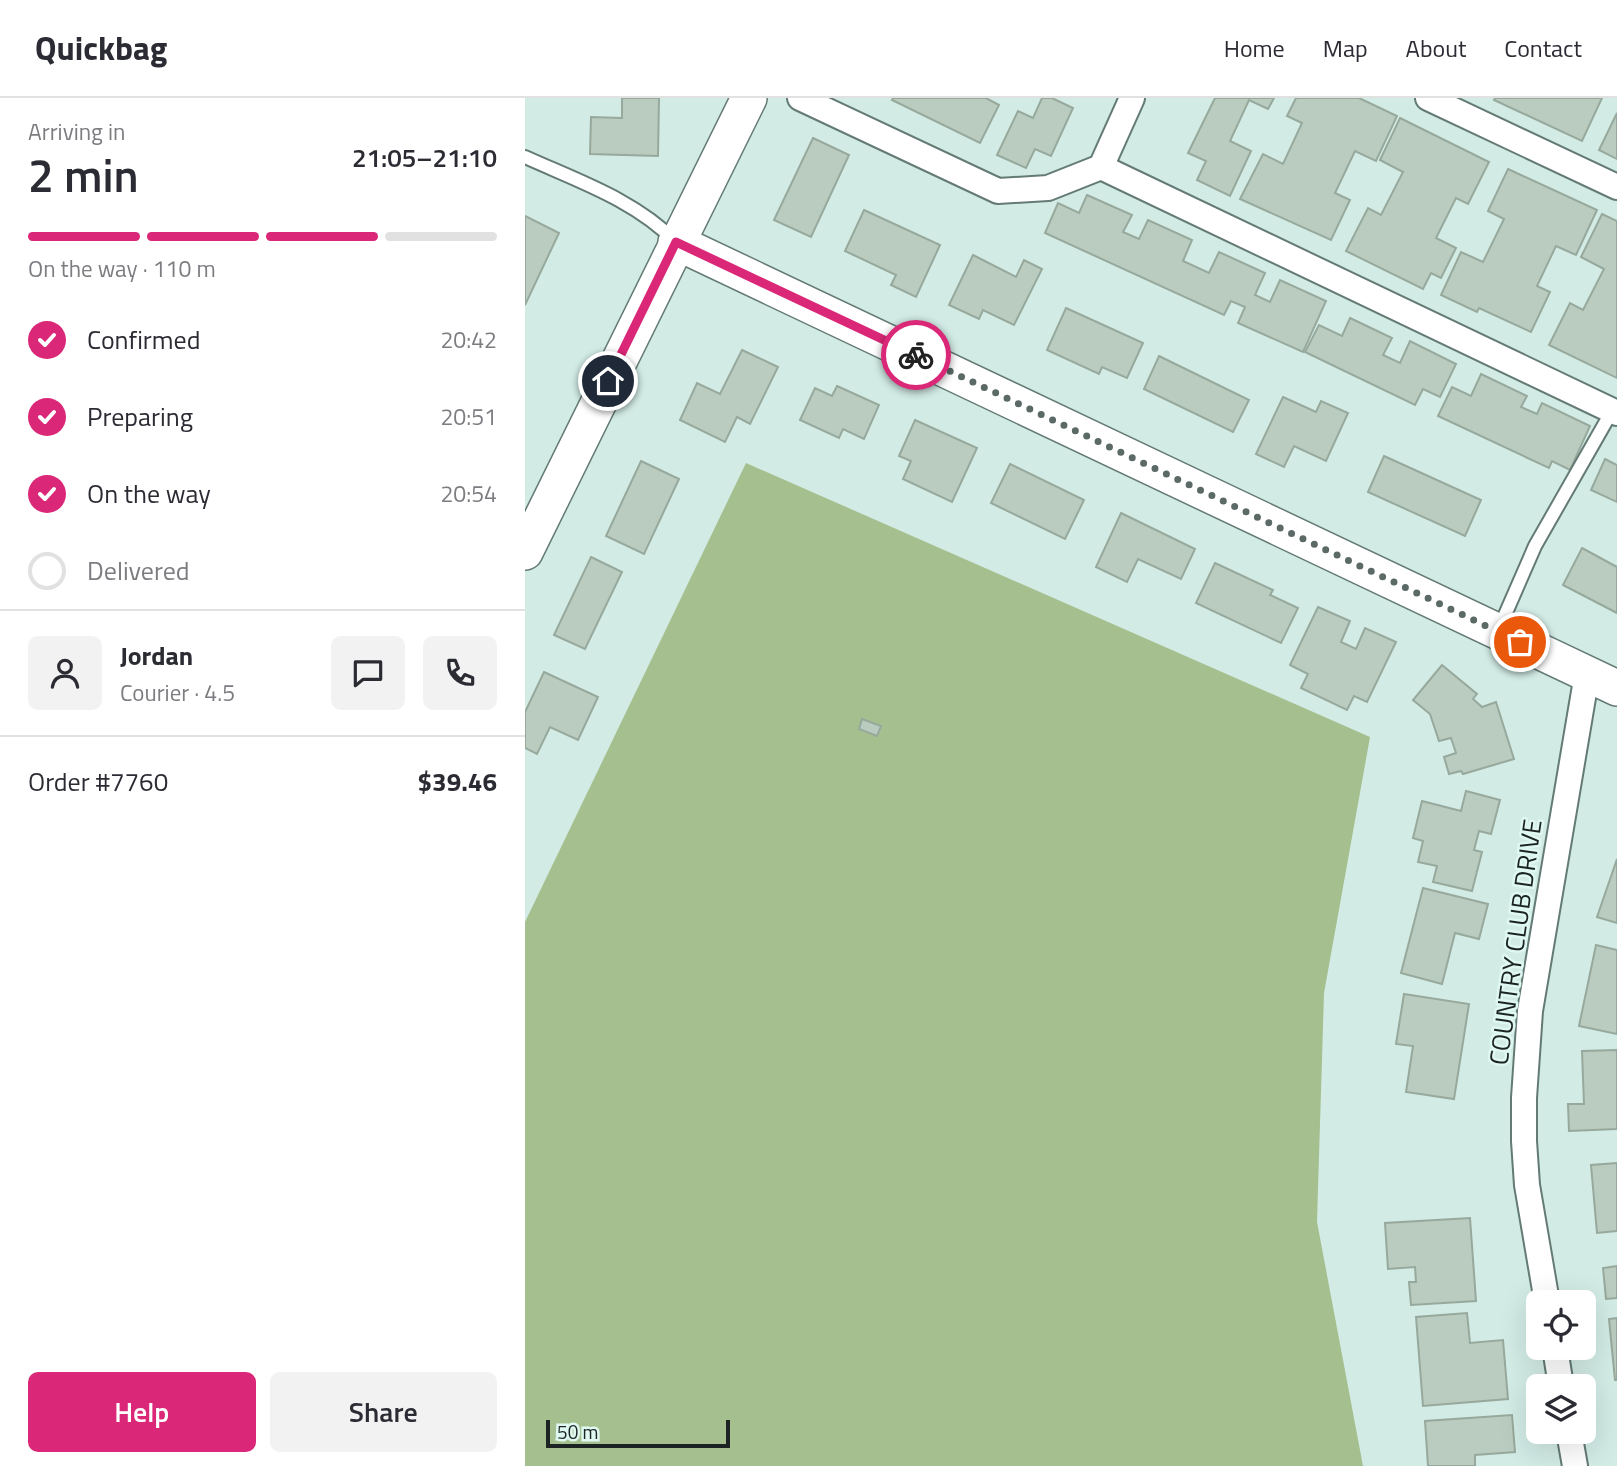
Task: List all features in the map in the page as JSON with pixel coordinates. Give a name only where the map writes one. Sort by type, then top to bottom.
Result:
[{"type":"street","points":[[525,552],[749,98]]},
{"type":"street","points":[[800,98],[998,191],[1048,188],[1101,167],[1132,98]]},
{"type":"street","points":[[1428,98],[1617,187]]},
{"type":"street","points":[[1101,167],[1615,412]]},
{"type":"street","points":[[676,242],[1602,681]]},
{"type":"street","name":"COUNTRY CLUB DRIVE","points":[[1545,1290],[1527,1185],[1524,1098],[1530,1011],[1602,681]]},
{"type":"street","points":[[1571,1444],[1575,1466]]},
{"type":"lane","points":[[525,157],[639,210],[676,242]]},
{"type":"lane","points":[[1498,631],[1535,546],[1615,412]]},
{"type":"green space","points":[[746,463],[1370,737],[1324,993],[1317,1222],[1363,1466],[525,1466],[525,922]]},
{"type":"building","points":[[622,98],[659,98],[658,156],[590,154],[591,117],[622,118]]},
{"type":"building","points":[[986,98],[999,105],[980,143],[892,100]]},
{"type":"building","points":[[1042,98],[1052,98],[1073,108],[1051,156],[1035,149],[1026,168],[997,155],[1018,111],[1033,118]]},
{"type":"building","points":[[1215,98],[1274,98],[1268,109],[1249,100],[1230,141],[1251,151],[1230,196],[1197,180],[1206,161],[1188,153]]},
{"type":"building","points":[[1296,98],[1359,98],[1397,116],[1376,161],[1355,151],[1335,193],[1350,200],[1331,240],[1240,199],[1263,154],[1283,164],[1302,123],[1287,116]]},
{"type":"building","points":[[1602,98],[1582,141],[1494,100]]},
{"type":"building","points":[[1617,113],[1617,159],[1599,150]]},
{"type":"building","points":[[1400,118],[1489,162],[1468,204],[1456,198],[1436,238],[1456,248],[1441,278],[1431,273],[1423,289],[1346,251],[1368,208],[1381,215],[1403,172],[1380,160]]},
{"type":"building","points":[[813,138],[849,155],[811,237],[774,220]]},
{"type":"building","points":[[1508,169],[1597,210],[1576,255],[1556,246],[1537,286],[1550,292],[1531,332],[1479,308],[1477,312],[1441,295],[1461,252],[1483,262],[1504,219],[1488,211]]},
{"type":"building","points":[[1087,195],[1132,215],[1123,232],[1139,239],[1148,220],[1192,240],[1183,261],[1209,273],[1219,252],[1265,273],[1255,295],[1270,302],[1280,280],[1326,301],[1303,352],[1238,323],[1245,307],[1231,301],[1224,315],[1045,233],[1058,203],[1079,213]]},
{"type":"building","points":[[864,210],[940,245],[916,297],[891,285],[896,275],[845,251]]},
{"type":"building","points":[[1602,214],[1617,221],[1617,378],[1549,345],[1570,303],[1583,310],[1604,269],[1581,257]]},
{"type":"building","points":[[525,216],[559,233],[525,305]]},
{"type":"building","points":[[973,255],[1016,277],[1024,260],[1042,269],[1014,325],[983,310],[979,319],[949,305]]},
{"type":"building","points":[[1066,308],[1143,343],[1127,378],[1102,367],[1099,374],[1047,350]]},
{"type":"building","points":[[1350,318],[1392,338],[1383,355],[1400,363],[1410,341],[1456,364],[1440,397],[1423,389],[1415,405],[1305,352],[1319,325],[1342,336]]},
{"type":"building","points":[[742,350],[778,367],[750,424],[737,417],[725,442],[680,420],[697,383],[720,394]]},
{"type":"building","points":[[1159,356],[1249,400],[1233,432],[1144,389]]},
{"type":"building","points":[[1481,374],[1527,396],[1521,407],[1537,414],[1542,403],[1590,426],[1570,470],[1552,461],[1549,468],[1438,416],[1452,387],[1471,396]]},
{"type":"building","points":[[837,386],[879,405],[864,439],[843,429],[839,438],[800,420],[815,388],[832,396]]},
{"type":"building","points":[[1283,397],[1316,412],[1321,401],[1348,413],[1326,461],[1294,446],[1284,467],[1256,454]]},
{"type":"building","points":[[915,420],[977,448],[952,502],[903,479],[911,461],[899,456]]},
{"type":"building","points":[[1384,456],[1481,500],[1465,536],[1368,492]]},
{"type":"building","points":[[1605,459],[1617,465],[1617,502],[1591,490]]},
{"type":"building","points":[[641,461],[679,479],[644,554],[606,536]]},
{"type":"building","points":[[1010,464],[1084,500],[1065,539],[991,503]]},
{"type":"building","points":[[1121,513],[1195,549],[1181,579],[1138,559],[1127,582],[1096,567]]},
{"type":"building","points":[[1582,548],[1617,567],[1617,613],[1563,585]]},
{"type":"building","points":[[591,557],[622,572],[585,649],[554,635]]},
{"type":"building","points":[[1215,563],[1273,590],[1270,595],[1298,608],[1281,643],[1196,603]]},
{"type":"building","points":[[1318,607],[1350,621],[1341,642],[1356,649],[1365,628],[1396,642],[1367,702],[1354,696],[1347,710],[1301,688],[1308,674],[1290,665]]},
{"type":"building","points":[[1442,665],[1477,694],[1473,699],[1482,707],[1496,702],[1514,759],[1463,774],[1461,771],[1449,774],[1444,757],[1456,753],[1451,738],[1439,741],[1430,714],[1413,700]]},
{"type":"building","points":[[544,672],[598,697],[578,740],[550,727],[537,754],[525,748],[525,712]]},
{"type":"building","points":[[862,719],[881,726],[877,736],[859,729]]},
{"type":"building","points":[[1466,791],[1500,800],[1491,834],[1479,831],[1474,850],[1482,852],[1472,891],[1433,882],[1437,866],[1418,862],[1423,841],[1413,838],[1422,801],[1461,811]]},
{"type":"building","points":[[1617,859],[1617,923],[1597,917]]},
{"type":"building","points":[[1423,888],[1488,904],[1479,939],[1455,933],[1442,984],[1401,973]]},
{"type":"building","points":[[1596,945],[1617,950],[1617,1034],[1579,1026]]},
{"type":"building","points":[[1404,994],[1469,1004],[1454,1099],[1406,1092],[1413,1046],[1396,1044]]},
{"type":"building","points":[[1617,1050],[1617,1129],[1569,1131],[1568,1104],[1584,1104],[1582,1051]]},
{"type":"building","points":[[1617,1163],[1617,1231],[1597,1233],[1591,1165]]},
{"type":"building","points":[[1470,1218],[1476,1301],[1411,1305],[1409,1282],[1416,1282],[1415,1267],[1388,1269],[1385,1223]]},
{"type":"building","points":[[1617,1266],[1617,1298],[1606,1299],[1603,1268]]},
{"type":"building","points":[[1467,1313],[1470,1343],[1503,1340],[1508,1399],[1423,1406],[1416,1317]]},
{"type":"building","points":[[1617,1318],[1617,1380],[1615,1380],[1609,1319]]},
{"type":"building","points":[[1512,1415],[1515,1452],[1475,1455],[1475,1466],[1428,1466],[1425,1421]]},
{"type":"way so far","points":[[916,355],[1520,642]]},
{"type":"route","points":[[608,381],[676,242],[916,355]]}]
